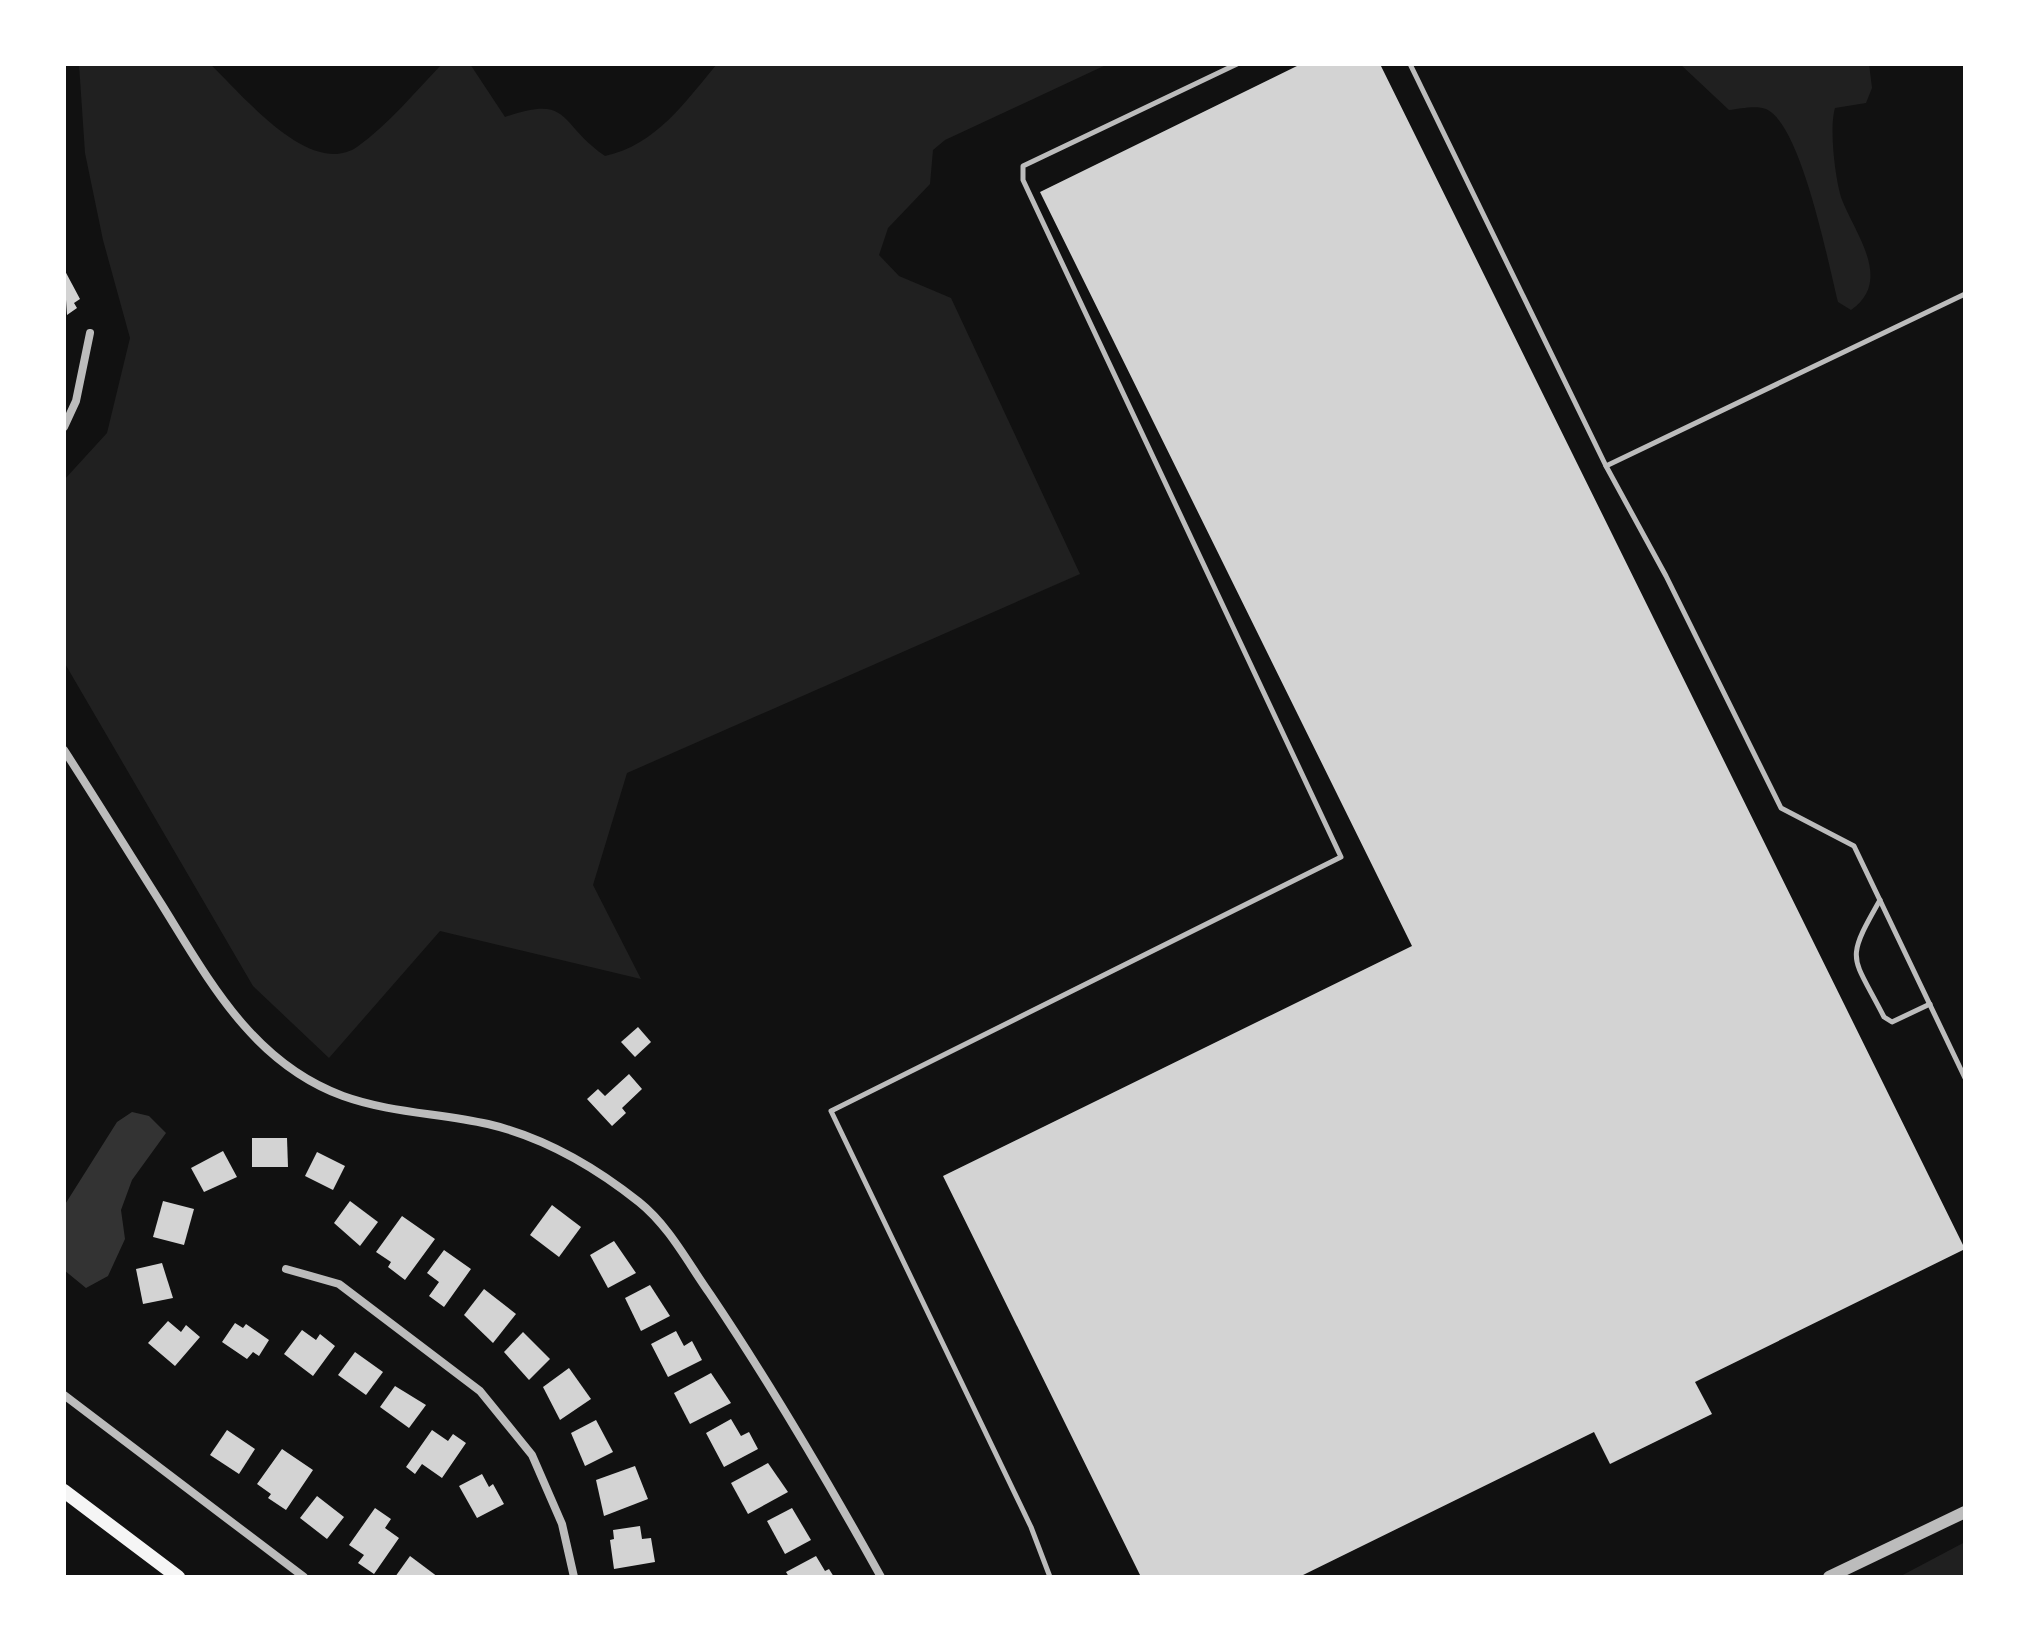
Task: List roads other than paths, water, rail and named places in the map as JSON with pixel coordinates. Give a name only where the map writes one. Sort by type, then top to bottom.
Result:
[{"type":"main road","points":[[64,1491],[178,1577]]},
{"type":"street","points":[[64,427],[76,401],[90,333]]},
{"type":"street","points":[[64,750],[213,988],[247,1032],[282,1064],[344,1096],[385,1108],[489,1125],[553,1148],[600,1172],[643,1205],[669,1234],[792,1419],[881,1577]]},
{"type":"street","points":[[286,1269],[339,1284],[480,1391],[532,1455],[562,1524],[574,1577]]},
{"type":"street","points":[[64,1395],[304,1577]]},
{"type":"street","points":[[1829,1577],[1965,1513]]},
{"type":"lane","points":[[1050,1577],[1031,1527],[831,1111],[1341,857],[1023,180],[1023,166],[1237,64]]},
{"type":"lane","points":[[1410,64],[1606,466],[1666,576],[1781,808],[1854,846],[1965,1078]]},
{"type":"lane","points":[[1606,466],[1965,294]]},
{"type":"lane","points":[[1880,900],[1855,944],[1854,958],[1884,1017],[1892,1022],[1930,1004]]}]
